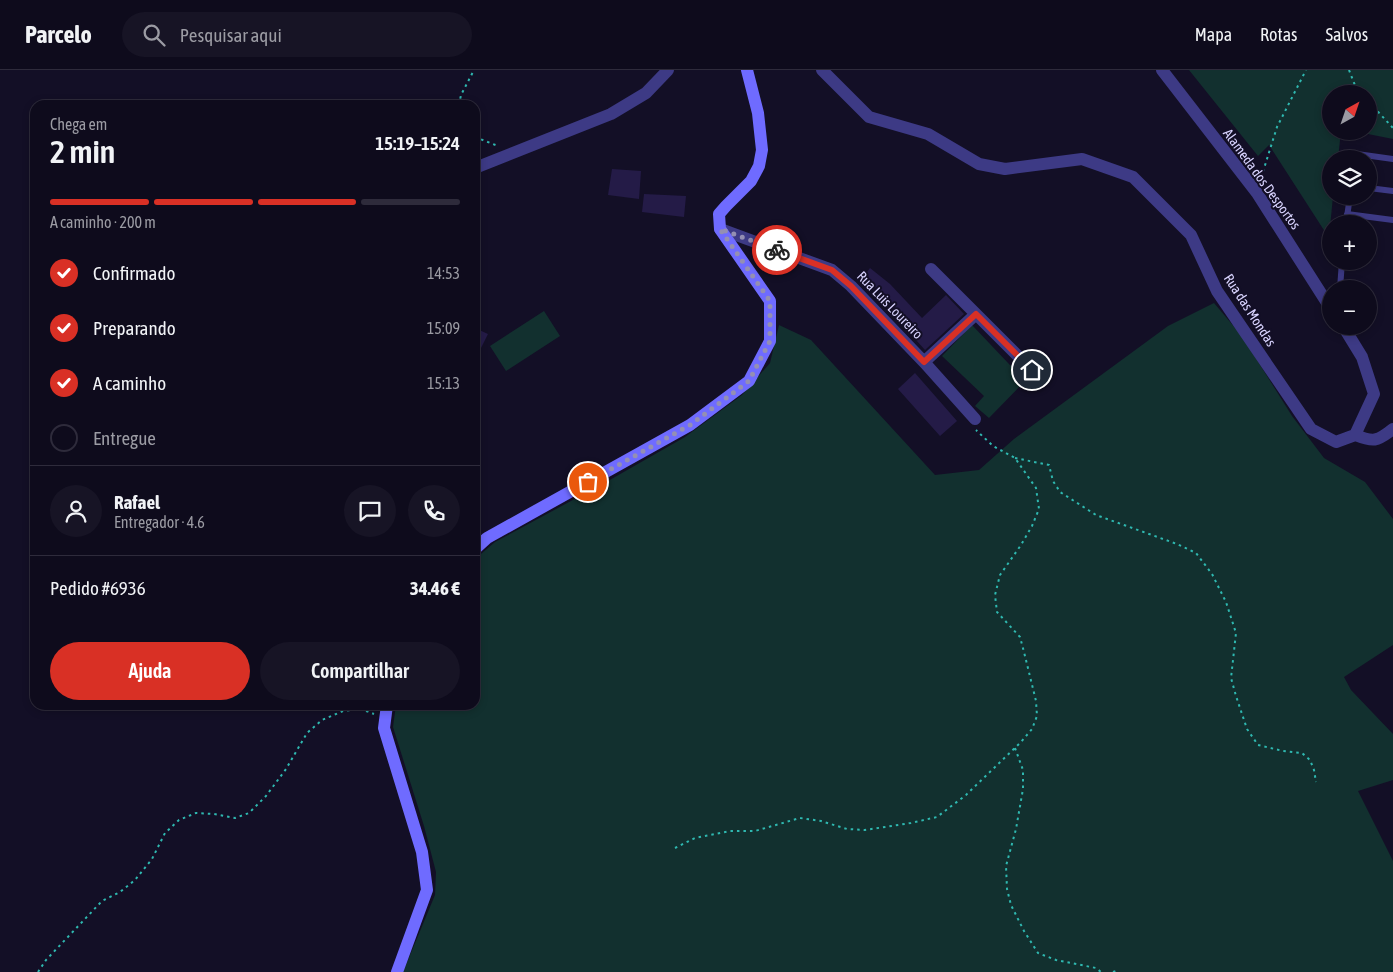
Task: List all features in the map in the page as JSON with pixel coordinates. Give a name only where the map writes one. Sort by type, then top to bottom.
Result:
[{"type":"street","points":[[480,166],[611,114],[646,93],[668,70]]},
{"type":"street","points":[[480,544],[487,538],[690,425],[749,381],[770,341],[770,301],[720,229],[720,214],[751,181],[759,166],[762,150],[758,113],[747,70]]},
{"type":"street","name":"Rua das Mondas","points":[[822,70],[869,117],[928,134],[979,164],[1005,169],[1082,159],[1133,177],[1191,234],[1217,291],[1311,428],[1336,442],[1355,435],[1370,441],[1383,437],[1393,429]]},
{"type":"street","name":"Alameda dos Desportos","points":[[1162,70],[1257,192],[1322,294]]},
{"type":"street","name":"Rua Luis Loureiro","points":[[720,229],[832,270],[851,286],[924,362],[975,419]]},
{"type":"street","points":[[931,269],[1032,370]]},
{"type":"street","points":[[924,362],[976,314]]},
{"type":"street","points":[[1349,335],[1362,357],[1374,394],[1355,435]]},
{"type":"street","points":[[387,710],[384,728],[422,852],[427,890],[397,972]]},
{"type":"lane","points":[[1377,157],[1393,159]]},
{"type":"lane","points":[[1377,189],[1393,191]]},
{"type":"lane","points":[[1348,205],[1347,214],[1393,220]]},
{"type":"path","points":[[460,100],[461,94],[474,70]]},
{"type":"path","points":[[1257,192],[1277,127],[1306,70]]},
{"type":"path","points":[[1349,70],[1355,85]]},
{"type":"path","points":[[1378,112],[1393,128]]},
{"type":"path","points":[[480,139],[514,152]]},
{"type":"path","points":[[975,419],[975,429],[992,446],[1015,458],[1048,465],[1053,481],[1060,492],[1096,515],[1177,544],[1196,554],[1212,574],[1226,602],[1236,633],[1231,678],[1247,729],[1258,744],[1302,753],[1310,760],[1316,782]]},
{"type":"path","points":[[675,848],[695,838],[730,831],[755,831],[800,818],[821,821],[847,829],[865,830],[937,817],[966,795],[1032,729],[1037,716],[1036,701],[1020,637],[997,612],[995,595],[1000,575],[1032,526],[1039,509],[1036,488],[1015,458]]},
{"type":"path","points":[[38,972],[46,960],[102,901],[120,892],[135,880],[152,859],[165,833],[179,820],[196,813],[235,818],[249,814],[266,796],[286,769],[307,733],[322,720],[343,711],[352,710]]},
{"type":"path","points":[[364,710],[386,718]]},
{"type":"path","points":[[1015,748],[1023,770],[1023,789],[1016,829],[1006,866],[1007,889],[1011,905],[1038,953],[1056,960],[1096,968],[1101,972]]},
{"type":"green space","points":[[1189,70],[1393,70],[1393,139],[1378,136],[1378,85],[1322,85],[1322,140],[1340,140],[1339,150],[1322,150],[1322,205],[1332,205],[1331,215],[1322,215],[1322,227],[1269,145],[1258,156]]},
{"type":"green space","points":[[1214,303],[1242,336],[1292,416],[1324,458],[1365,482],[1393,519],[1393,645],[1344,677],[1351,690],[1393,734],[1393,780],[1358,791],[1393,861],[1393,972],[403,972],[435,895],[436,872],[424,826],[393,727],[395,710],[480,710],[480,555],[495,542],[685,437],[742,395],[770,363],[779,325],[811,340],[935,475],[979,470],[1014,439],[1168,326]]},
{"type":"green space","points":[[544,311],[560,336],[506,371],[490,346]]},
{"type":"green space","points":[[972,325],[1025,381],[989,418],[975,406],[984,396],[942,356]]},
{"type":"building","points":[[612,169],[641,171],[639,199],[608,195]]},
{"type":"building","points":[[644,194],[686,196],[684,217],[642,212]]},
{"type":"building","points":[[870,268],[890,284],[922,318],[946,295],[964,314],[925,350],[886,304],[888,303],[861,280]]},
{"type":"building","points":[[480,330],[488,334],[480,350]]},
{"type":"building","points":[[915,373],[957,421],[940,436],[898,389]]},
{"type":"way so far","points":[[588,482],[690,425],[749,381],[770,341],[770,301],[720,229],[777,250]]},
{"type":"route","points":[[777,250],[832,270],[851,286],[924,362],[976,314],[1032,370]]}]
